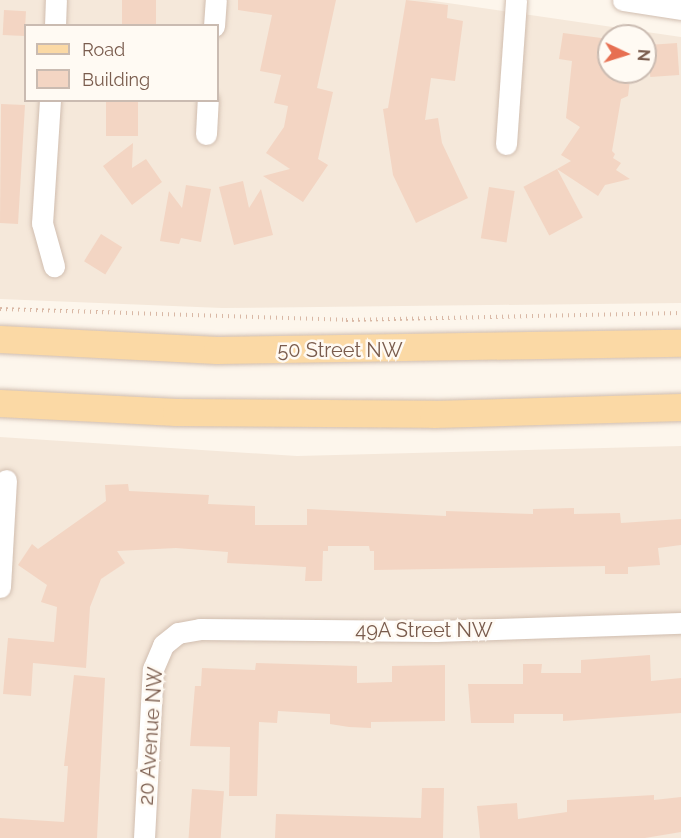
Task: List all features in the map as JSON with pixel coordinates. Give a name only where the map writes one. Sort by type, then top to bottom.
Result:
[{"type":"main road","name":"50 Street NW","points":[[0,339],[228,350],[681,343]]},
{"type":"main road","points":[[0,404],[176,412],[421,414],[681,407]]},
{"type":"street","points":[[55,24],[56,0]]},
{"type":"street","points":[[214,24],[216,0]]},
{"type":"street","points":[[506,144],[516,0]]},
{"type":"street","points":[[622,0],[681,9]]},
{"type":"street","points":[[50,102],[42,224],[54,266]]},
{"type":"street","points":[[206,134],[208,102]]},
{"type":"street","points":[[0,587],[6,480]]},
{"type":"street","name":"49A Street NW","points":[[170,639],[200,629],[436,631],[681,624]]},
{"type":"street","name":"20 Avenue NW","points":[[144,838],[153,669],[157,655],[170,639]]},
{"type":"path","points":[[0,309],[346,321],[681,313]]},
{"type":"shaded area","points":[[0,0],[427,0],[597,25],[597,84],[657,84],[657,34],[681,37],[681,303],[222,308],[0,299]]},
{"type":"shaded area","points":[[0,437],[297,456],[681,446],[681,838],[0,838]]},
{"type":"building","points":[[122,0],[156,0],[156,24],[122,24]]},
{"type":"building","points":[[238,0],[336,0],[317,88],[333,92],[318,159],[328,165],[303,202],[263,176],[290,169],[266,153],[284,127],[288,106],[274,103],[281,75],[260,71],[272,15],[238,10]]},
{"type":"building","points":[[406,0],[448,5],[447,18],[463,21],[455,81],[431,78],[425,120],[438,118],[442,143],[468,198],[416,223],[393,175],[383,109],[388,108]]},
{"type":"building","points":[[4,10],[26,11],[24,36],[3,35]]},
{"type":"building","points":[[563,33],[597,37],[597,84],[630,84],[628,96],[621,99],[612,151],[615,154],[613,158],[621,163],[616,170],[630,179],[605,185],[598,196],[557,169],[571,161],[561,155],[580,127],[566,118],[572,61],[559,59]]},
{"type":"building","points":[[677,43],[679,75],[657,76],[657,44]]},
{"type":"building","points":[[106,102],[138,102],[138,136],[106,136]]},
{"type":"building","points":[[1,104],[25,105],[18,224],[0,223]]},
{"type":"building","points":[[133,143],[132,168],[146,159],[162,182],[132,205],[103,166]]},
{"type":"building","points":[[557,169],[583,218],[549,235],[523,187]]},
{"type":"building","points":[[243,181],[249,208],[261,189],[273,235],[234,245],[219,187]]},
{"type":"building","points":[[186,185],[211,189],[201,242],[181,238],[179,244],[160,241],[169,191],[182,208]]},
{"type":"building","points":[[489,187],[515,191],[507,242],[481,238]]},
{"type":"building","points":[[101,234],[122,247],[105,274],[84,261]]},
{"type":"building","points":[[128,484],[129,491],[209,495],[208,504],[255,506],[255,525],[307,525],[307,509],[446,516],[446,511],[533,514],[533,509],[574,508],[574,514],[620,513],[621,523],[681,519],[681,545],[658,548],[660,565],[628,567],[628,574],[605,574],[605,566],[374,570],[374,551],[370,551],[369,546],[328,546],[328,551],[323,551],[322,581],[305,581],[306,567],[227,563],[228,552],[176,548],[117,551],[125,563],[101,579],[90,607],[86,668],[33,663],[31,696],[3,694],[8,638],[54,642],[57,607],[41,602],[47,585],[18,565],[32,544],[38,549],[106,501],[105,485]]},
{"type":"building","points":[[650,655],[651,681],[681,678],[681,713],[563,721],[563,714],[514,714],[514,723],[471,723],[468,684],[523,684],[523,664],[542,664],[541,673],[581,673],[581,660]]},
{"type":"building","points":[[256,663],[357,666],[357,683],[392,682],[392,666],[445,665],[445,721],[371,722],[371,728],[349,727],[330,724],[330,714],[278,711],[277,723],[259,722],[257,796],[229,796],[230,747],[190,746],[195,686],[201,686],[202,668],[255,670]]},
{"type":"building","points":[[74,675],[105,678],[97,838],[0,838],[0,818],[64,822],[68,766],[64,766]]},
{"type":"building","points":[[422,788],[444,788],[443,838],[275,838],[276,814],[421,818]]},
{"type":"building","points":[[192,789],[224,791],[221,838],[189,838]]},
{"type":"building","points":[[654,795],[654,800],[681,797],[681,832],[645,838],[480,838],[477,806],[517,803],[518,819],[567,812],[567,800]]}]
